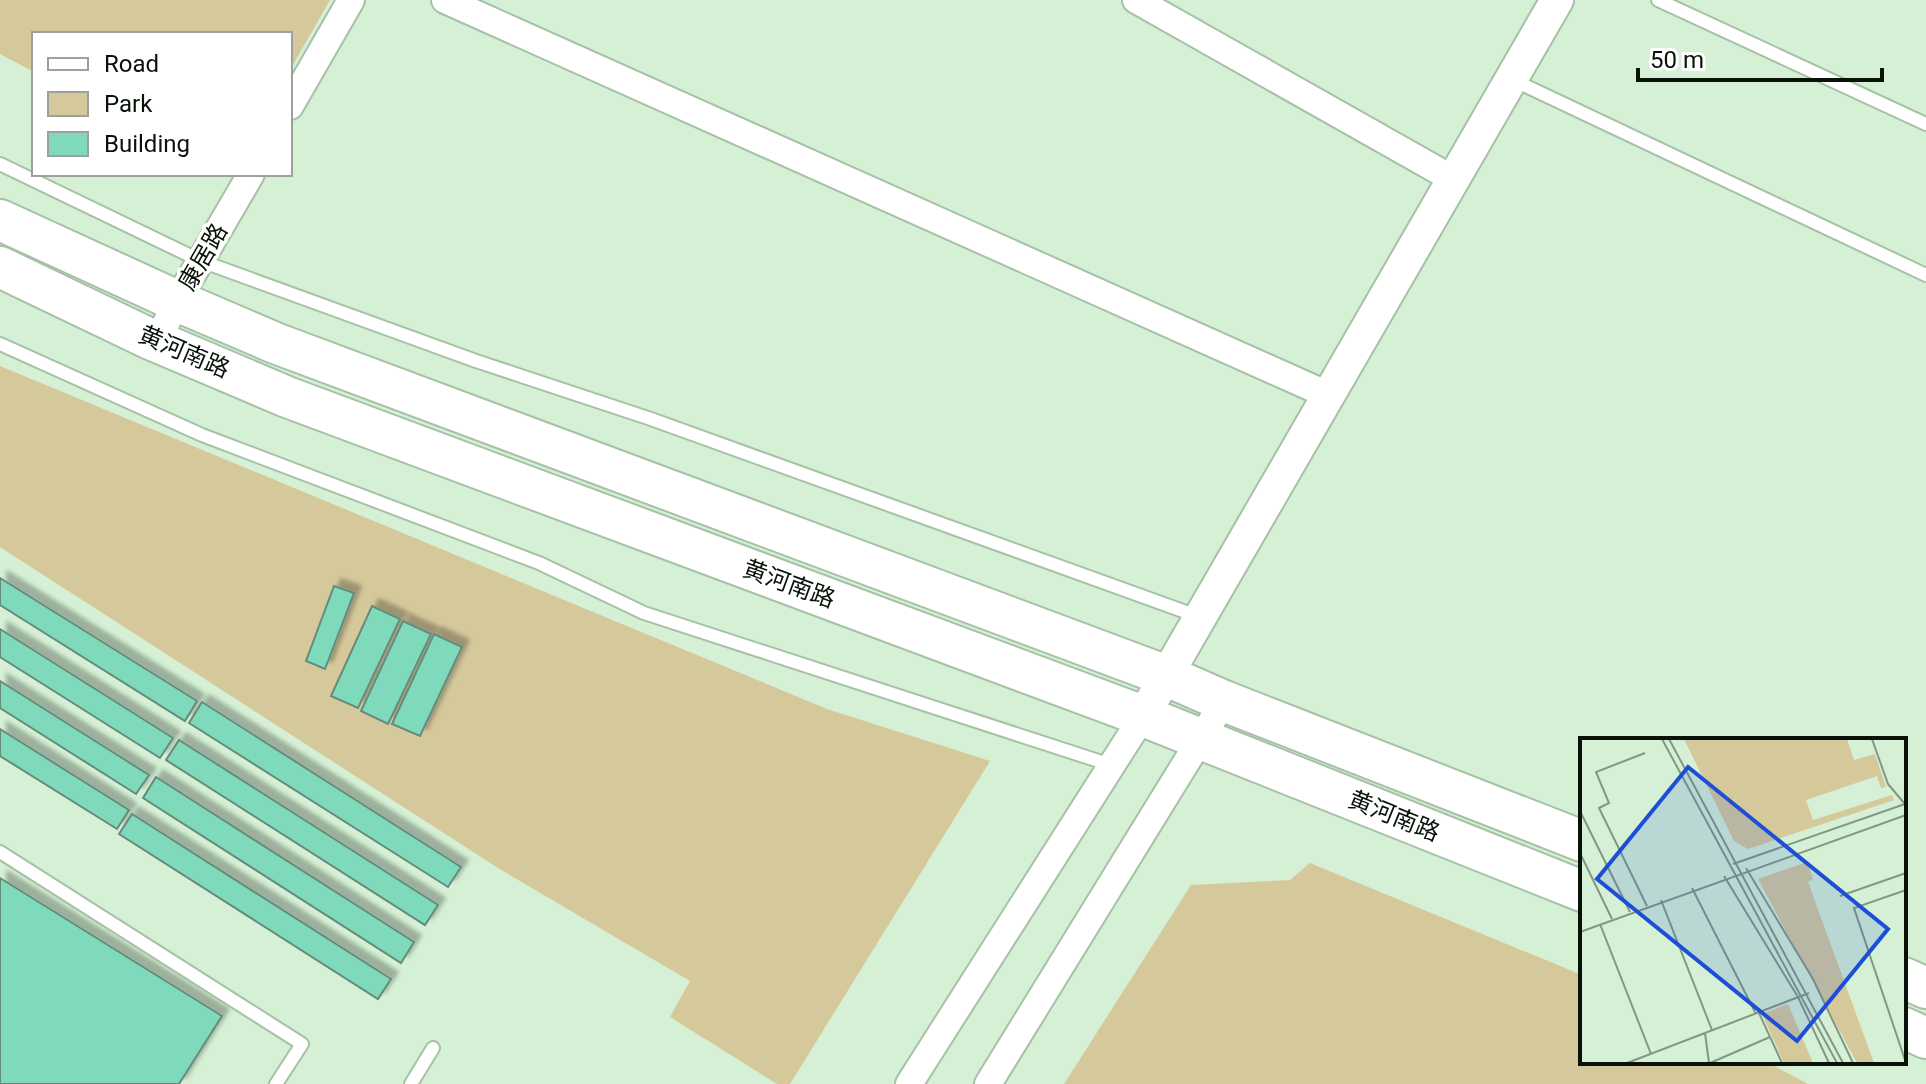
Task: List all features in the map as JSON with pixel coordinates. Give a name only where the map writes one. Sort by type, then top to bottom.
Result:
[{"type":"main road","name":"黄河南路","points":[[0,220],[275,343],[1167,676],[1580,840]]},
{"type":"main road","name":"黄河南路","points":[[0,267],[157,342],[287,397],[1143,716],[1580,890]]},
{"type":"main road","points":[[1906,979],[1926,988]]},
{"type":"main road","points":[[1906,1029],[1926,1038]]},
{"type":"street","points":[[292,103],[351,0]]},
{"type":"street","points":[[445,0],[1328,395]]},
{"type":"street","points":[[1136,0],[1453,179]]},
{"type":"street","points":[[909,1084],[1167,676],[1557,0]]},
{"type":"street","name":"康居路","points":[[157,342],[177,301],[250,176]]},
{"type":"street","points":[[988,1084],[1224,701]]},
{"type":"lane","points":[[1658,0],[1926,124]]},
{"type":"lane","points":[[1511,79],[1926,275]]},
{"type":"lane","points":[[0,164],[201,261],[476,361],[666,424],[1200,617]]},
{"type":"lane","points":[[0,344],[202,435],[539,563],[644,613],[1111,765]]},
{"type":"lane","points":[[0,852],[302,1044],[276,1084]]},
{"type":"lane","points":[[411,1084],[433,1048]]},
{"type":"green space","points":[[0,0],[330,0],[292,66],[292,32],[32,32],[32,71],[0,54]]},
{"type":"green space","points":[[0,366],[827,709],[990,761],[790,1084],[777,1084],[670,1017],[690,981],[498,868],[0,547]]},
{"type":"green space","points":[[1310,863],[1580,974],[1580,1064],[1771,1064],[1808,1084],[1064,1084],[1191,885],[1290,880]]},
{"type":"building","points":[[0,578],[197,701],[185,721],[0,605]]},
{"type":"building","points":[[334,586],[354,593],[325,669],[306,661]]},
{"type":"building","points":[[372,606],[400,619],[358,708],[331,696]]},
{"type":"building","points":[[403,621],[431,634],[388,724],[361,711]]},
{"type":"building","points":[[0,629],[173,738],[160,758],[0,657]]},
{"type":"building","points":[[434,634],[462,647],[420,736],[392,724]]},
{"type":"building","points":[[0,681],[149,775],[136,794],[0,708]]},
{"type":"building","points":[[202,702],[461,867],[448,887],[189,723]]},
{"type":"building","points":[[0,729],[129,810],[117,829],[0,756]]},
{"type":"building","points":[[179,740],[438,905],[425,925],[166,760]]},
{"type":"building","points":[[156,777],[414,942],[401,963],[143,798]]},
{"type":"building","points":[[132,814],[391,979],[378,999],[119,834]]},
{"type":"building","points":[[0,878],[222,1016],[179,1084],[0,1084]]}]
